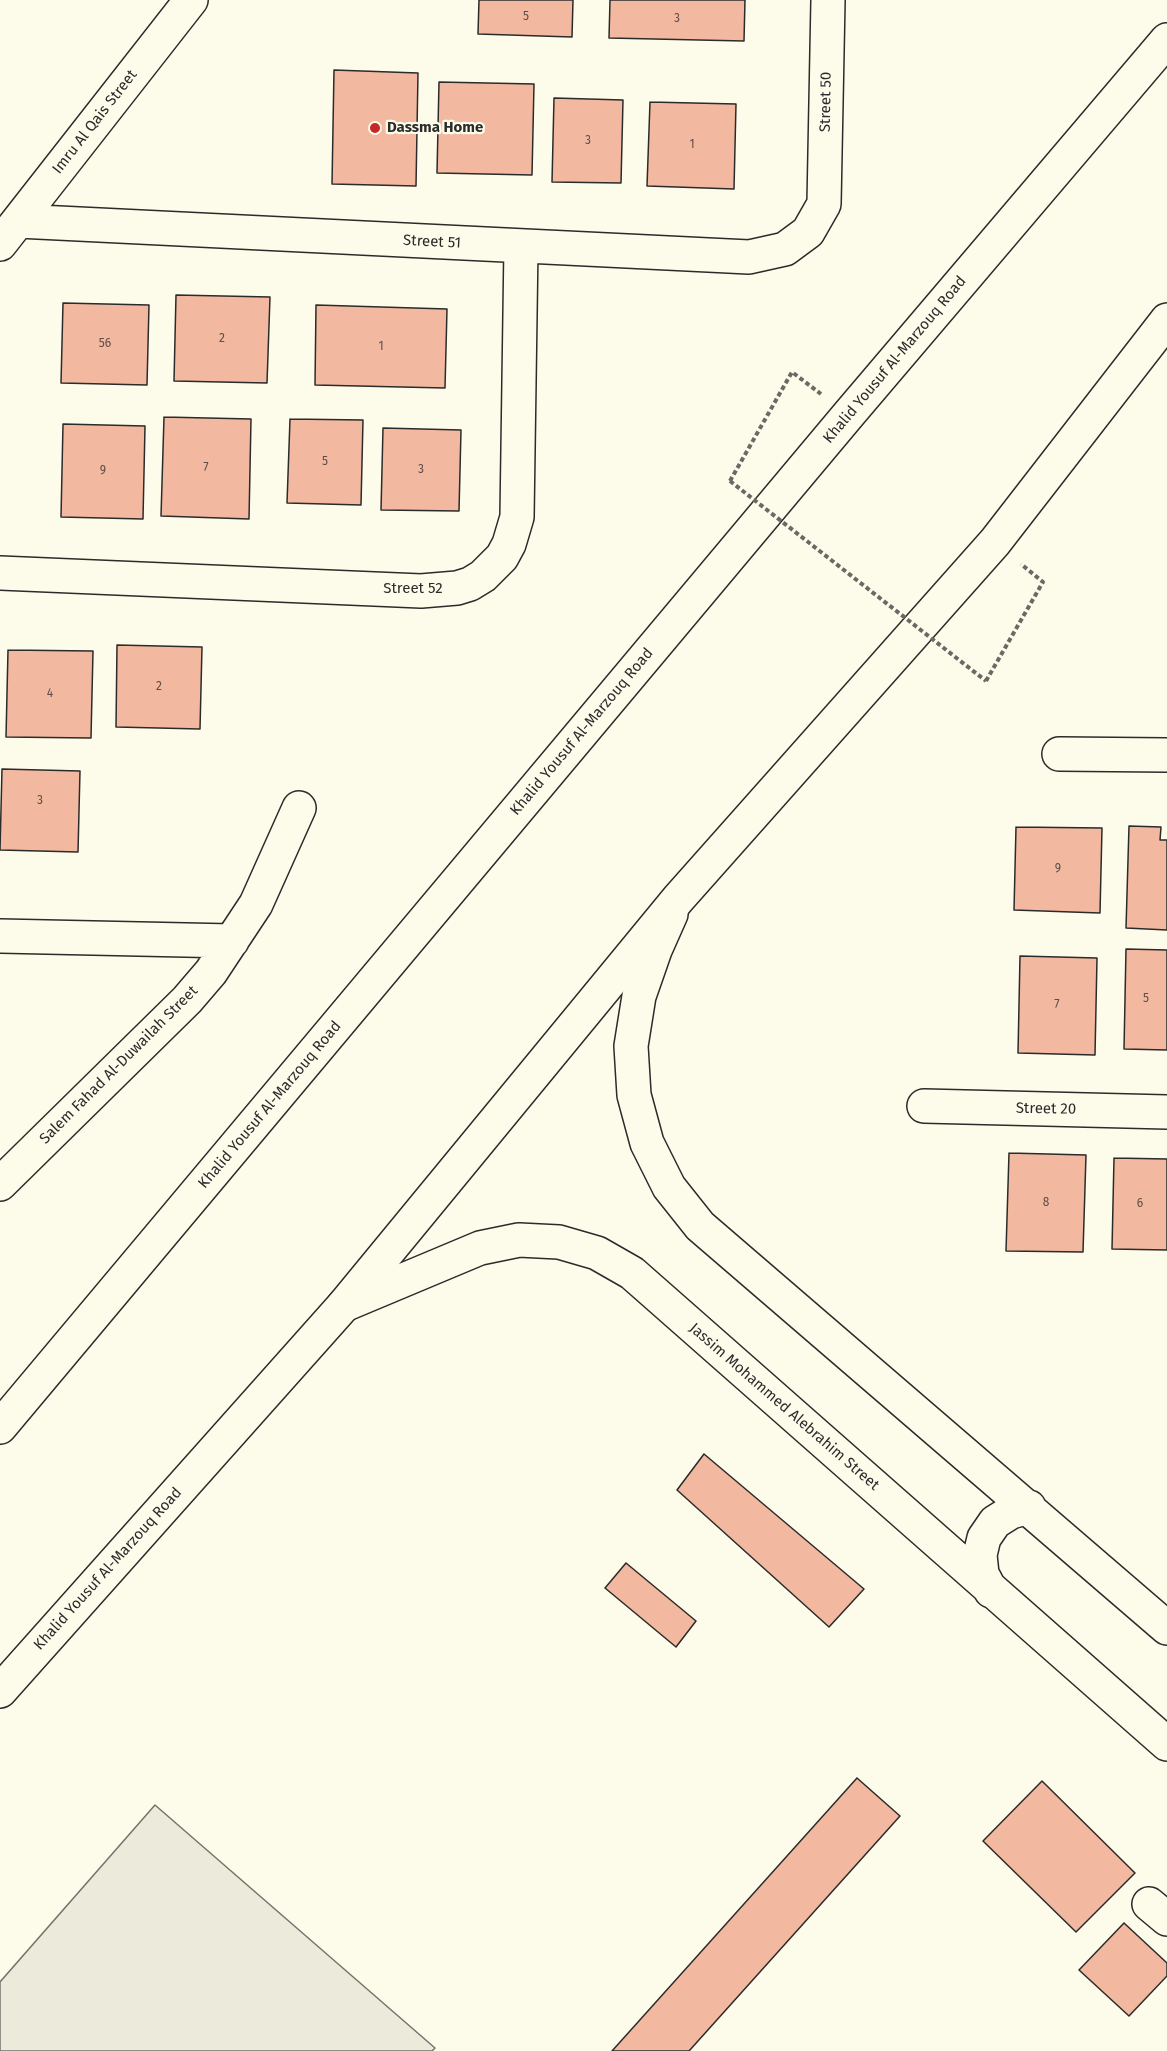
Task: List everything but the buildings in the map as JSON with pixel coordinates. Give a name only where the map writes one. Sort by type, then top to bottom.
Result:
[{"type":"street","name":"Imru Al Qais Street","points":[[9,233],[191,0]]},
{"type":"street","name":"Street 50","points":[[824,204],[828,0]]},
{"type":"street","name":"Khalid Yousuf Al-Marzouq Road","points":[[0,1427],[856,405],[1167,40]]},
{"type":"street","name":"Street 51","points":[[9,233],[521,246],[749,257],[785,249],[808,232],[824,204]]},
{"type":"street","name":"Street 52","points":[[0,573],[421,591],[456,588],[470,584],[483,576],[502,557],[509,544],[516,518],[521,246]]},
{"type":"street","name":"Khalid Yousuf Al-Marzouq Road","points":[[0,1691],[344,1305],[678,899],[995,542],[1167,320]]},
{"type":"street","points":[[1059,754],[1167,755]]},
{"type":"street","name":"Salem Fahad Al-Duwailah Street","points":[[0,1184],[187,1000],[211,972],[256,904],[300,808]]},
{"type":"street","points":[[678,899],[655,950],[639,996],[631,1046],[634,1095],[647,1143],[669,1187],[700,1226],[1167,1628]]},
{"type":"street","points":[[0,936],[232,941]]},
{"type":"street","name":"Street 20","points":[[924,1106],[1167,1112]]},
{"type":"street","name":"Jassim Mohammed Alebrahim Street","points":[[344,1305],[480,1248],[519,1240],[559,1242],[597,1254],[632,1273],[1167,1744]]},
{"type":"street","points":[[991,1591],[982,1574],[980,1555],[984,1538],[995,1522],[1011,1512],[1029,1507]]},
{"type":"path","points":[[792,372],[730,480],[986,681],[1043,582]]},
{"type":"shaded area","points":[[155,1805],[435,2048],[432,2051],[0,2051],[0,1982]]},
{"type":"place","name":"Dassma Home","points":[[375,128]]}]
